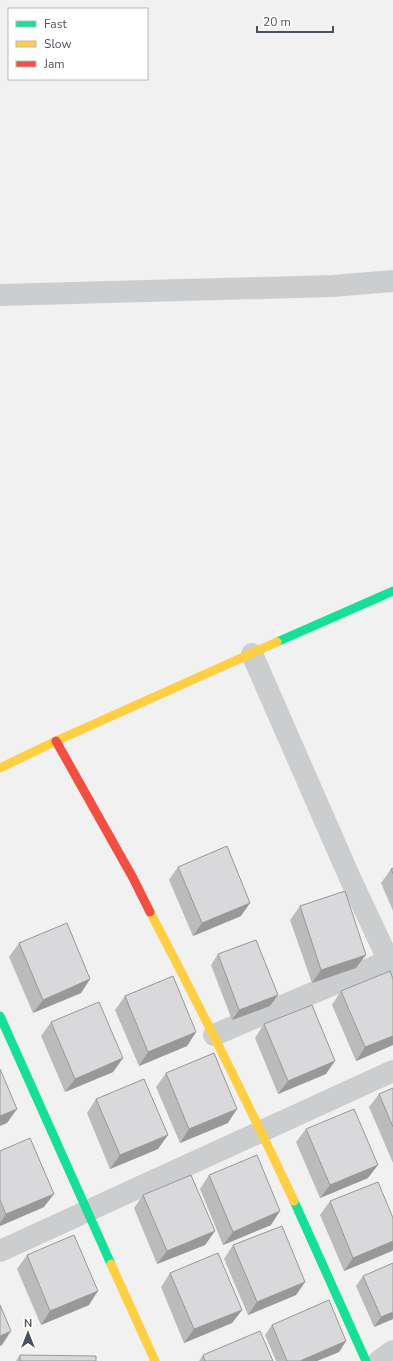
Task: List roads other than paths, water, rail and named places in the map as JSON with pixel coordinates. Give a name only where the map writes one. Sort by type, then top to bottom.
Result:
[{"type":"street","points":[[0,295],[333,286],[393,281]]},
{"type":"street","points":[[0,768],[56,741],[393,591]]},
{"type":"street","points":[[214,1035],[391,963],[350,878],[252,654]]},
{"type":"street","points":[[56,741],[133,878],[214,1035],[261,1130],[366,1361]]},
{"type":"street","points":[[0,1016],[155,1361]]},
{"type":"street","points":[[0,1251],[86,1210],[393,1070]]},
{"type":"street","points":[[379,1361],[393,1351]]}]
